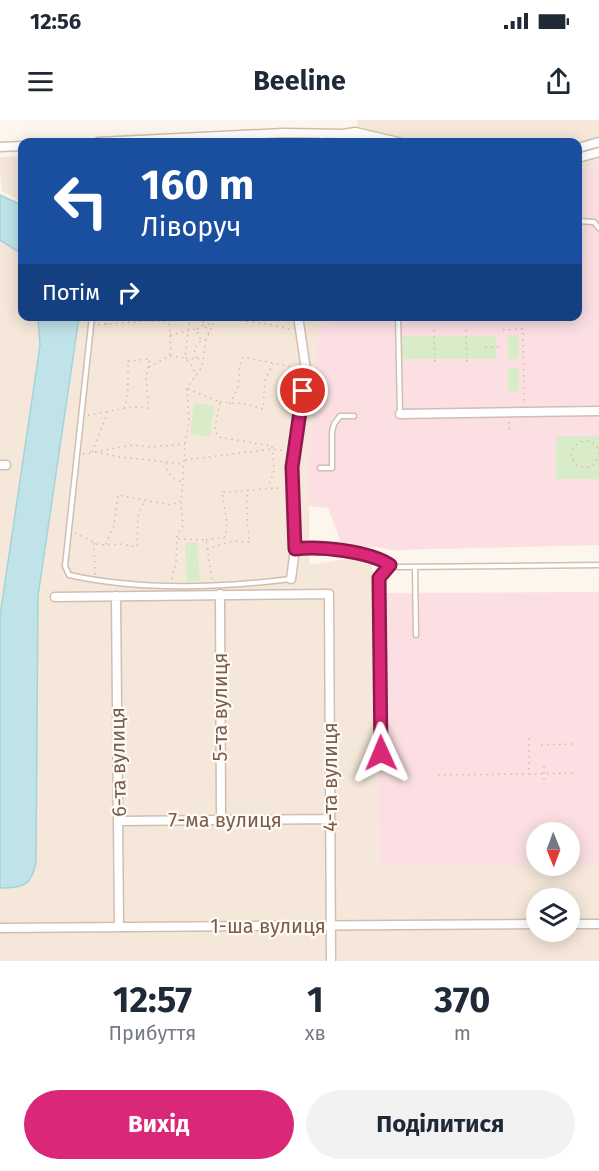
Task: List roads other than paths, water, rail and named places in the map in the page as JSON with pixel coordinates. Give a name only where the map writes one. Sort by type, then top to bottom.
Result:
[{"type":"street","points":[[284,138],[362,133],[382,138]]},
{"type":"street","points":[[343,134],[356,138]]},
{"type":"street","points":[[582,147],[599,142]]},
{"type":"street","points":[[0,147],[18,146]]},
{"type":"street","points":[[582,157],[599,152]]},
{"type":"street","points":[[291,579],[295,549],[293,488],[295,453],[306,370],[299,321]]},
{"type":"street","points":[[400,414],[599,411]]},
{"type":"street","points":[[55,597],[220,594]]},
{"type":"street","name":"4-та вулиця","points":[[220,594],[329,594],[331,961]]},
{"type":"street","name":"5-та вулиця","points":[[220,594],[221,819]]},
{"type":"street","name":"6-та вулиця","points":[[116,596],[119,927]]},
{"type":"street","name":"7-ма вулиця","points":[[119,820],[330,819]]},
{"type":"street","name":"1-ша вулиця","points":[[0,928],[526,924]]},
{"type":"street","points":[[580,924],[599,924]]},
{"type":"lane","points":[[322,138],[324,134]]},
{"type":"lane","points":[[582,221],[594,222],[599,228]]},
{"type":"lane","points":[[91,321],[65,566],[69,575],[105,583],[171,586],[251,584],[291,579]]},
{"type":"lane","points":[[398,321],[400,414]]},
{"type":"lane","points":[[320,468],[332,468],[334,424],[340,416],[354,416]]},
{"type":"lane","points":[[295,549],[309,548],[374,556],[398,567],[599,565]]},
{"type":"lane","points":[[381,753],[379,578],[390,565]]},
{"type":"lane","points":[[415,567],[416,635]]},
{"type":"water","points":[[0,195],[18,203],[18,251],[0,240]]},
{"type":"water","points":[[38,321],[78,321],[38,596],[36,863],[32,877],[25,884],[0,888],[0,616],[40,345]]}]
